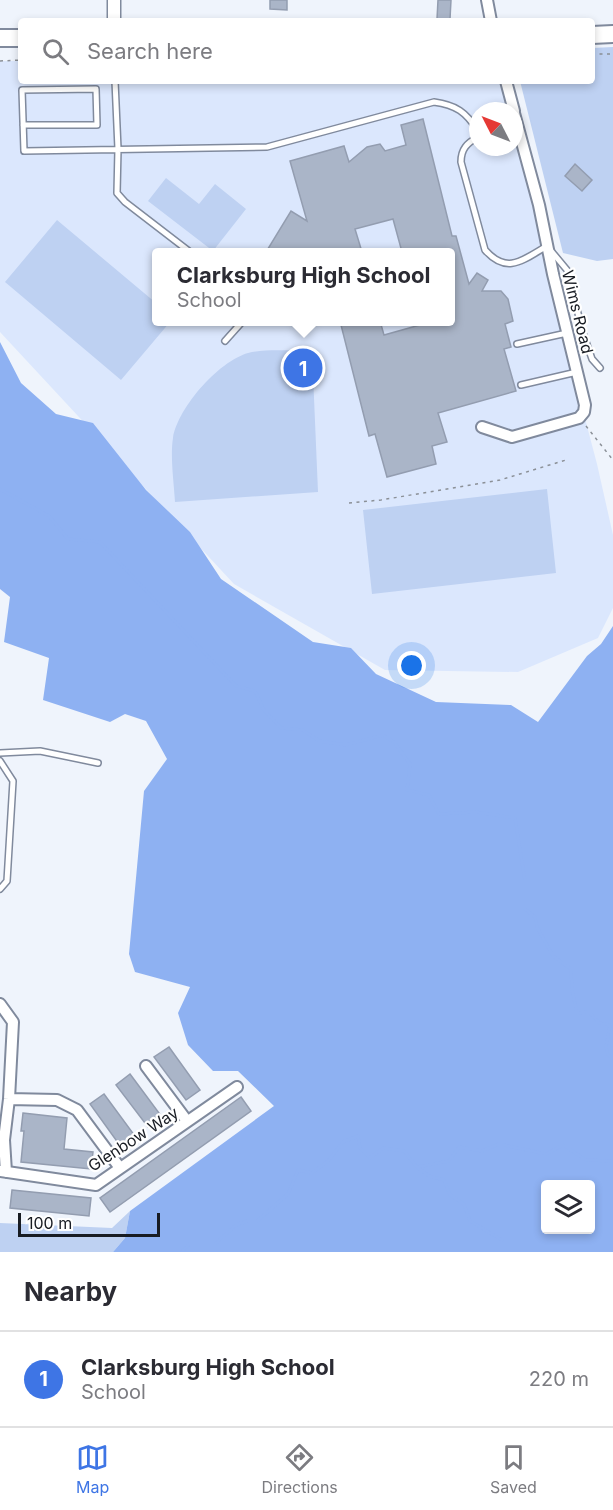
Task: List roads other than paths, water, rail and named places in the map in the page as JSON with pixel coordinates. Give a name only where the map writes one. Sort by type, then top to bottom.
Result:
[{"type":"main road","points":[[595,35],[613,34]]},
{"type":"main road","points":[[0,38],[18,38]]},
{"type":"street","points":[[114,0],[114,18]]},
{"type":"street","points":[[487,0],[490,18]]},
{"type":"street","name":"Wims Road","points":[[507,84],[511,102]]},
{"type":"street","name":"Wims Road","points":[[482,427],[512,437],[579,418],[585,412],[539,205],[523,151]]},
{"type":"street","points":[[0,1004],[13,1022],[9,1099],[2,1142],[3,1172]]},
{"type":"street","points":[[146,1066],[187,1121]]},
{"type":"street","name":"Glenbow Way","points":[[3,1172],[96,1185],[237,1087]]},
{"type":"street","points":[[9,1099],[57,1100],[77,1110],[120,1168]]},
{"type":"lane","points":[[115,84],[117,193],[120,198],[185,248]]},
{"type":"lane","points":[[23,125],[97,125],[96,89],[22,90],[23,125],[24,151],[267,147],[434,102],[459,108],[469,117]]},
{"type":"lane","points":[[469,142],[461,153],[461,162],[485,250],[493,259],[504,264],[516,264],[547,246],[567,270],[583,333],[592,359],[600,368]]},
{"type":"lane","points":[[225,341],[238,326]]},
{"type":"lane","points":[[517,344],[567,333]]},
{"type":"lane","points":[[521,385],[577,372]]},
{"type":"lane","points":[[0,753],[40,751],[98,763]]},
{"type":"lane","points":[[0,761],[13,781],[7,881],[0,889]]},
{"type":"waterway","points":[[0,489],[49,516],[68,539],[100,542],[236,686],[255,691],[264,710],[281,728],[303,730],[319,741],[346,745],[383,735],[394,742],[410,764],[407,790],[429,795],[439,814],[476,812],[515,818],[525,881],[525,909],[535,917],[537,927],[553,956],[571,969],[572,990],[577,1013],[589,1012],[599,1023],[610,1025],[606,1047],[608,1055],[613,1058]]},
{"type":"waterway","points":[[182,1252],[189,1244],[215,1244],[236,1225],[247,1221],[257,1221],[288,1194],[298,1170],[312,1173],[328,1161],[343,1142],[358,1136],[360,1148],[370,1158],[383,1148],[404,1151],[417,1167],[429,1176],[444,1180],[450,1195],[464,1204],[470,1221],[502,1240]]},
{"type":"waterway","points":[[417,1167],[449,1161],[459,1147],[482,1151],[499,1144],[546,1154],[563,1145],[586,1160],[613,1161]]},
{"type":"place","name":"Clarksburg High School","points":[[303,368]]}]
